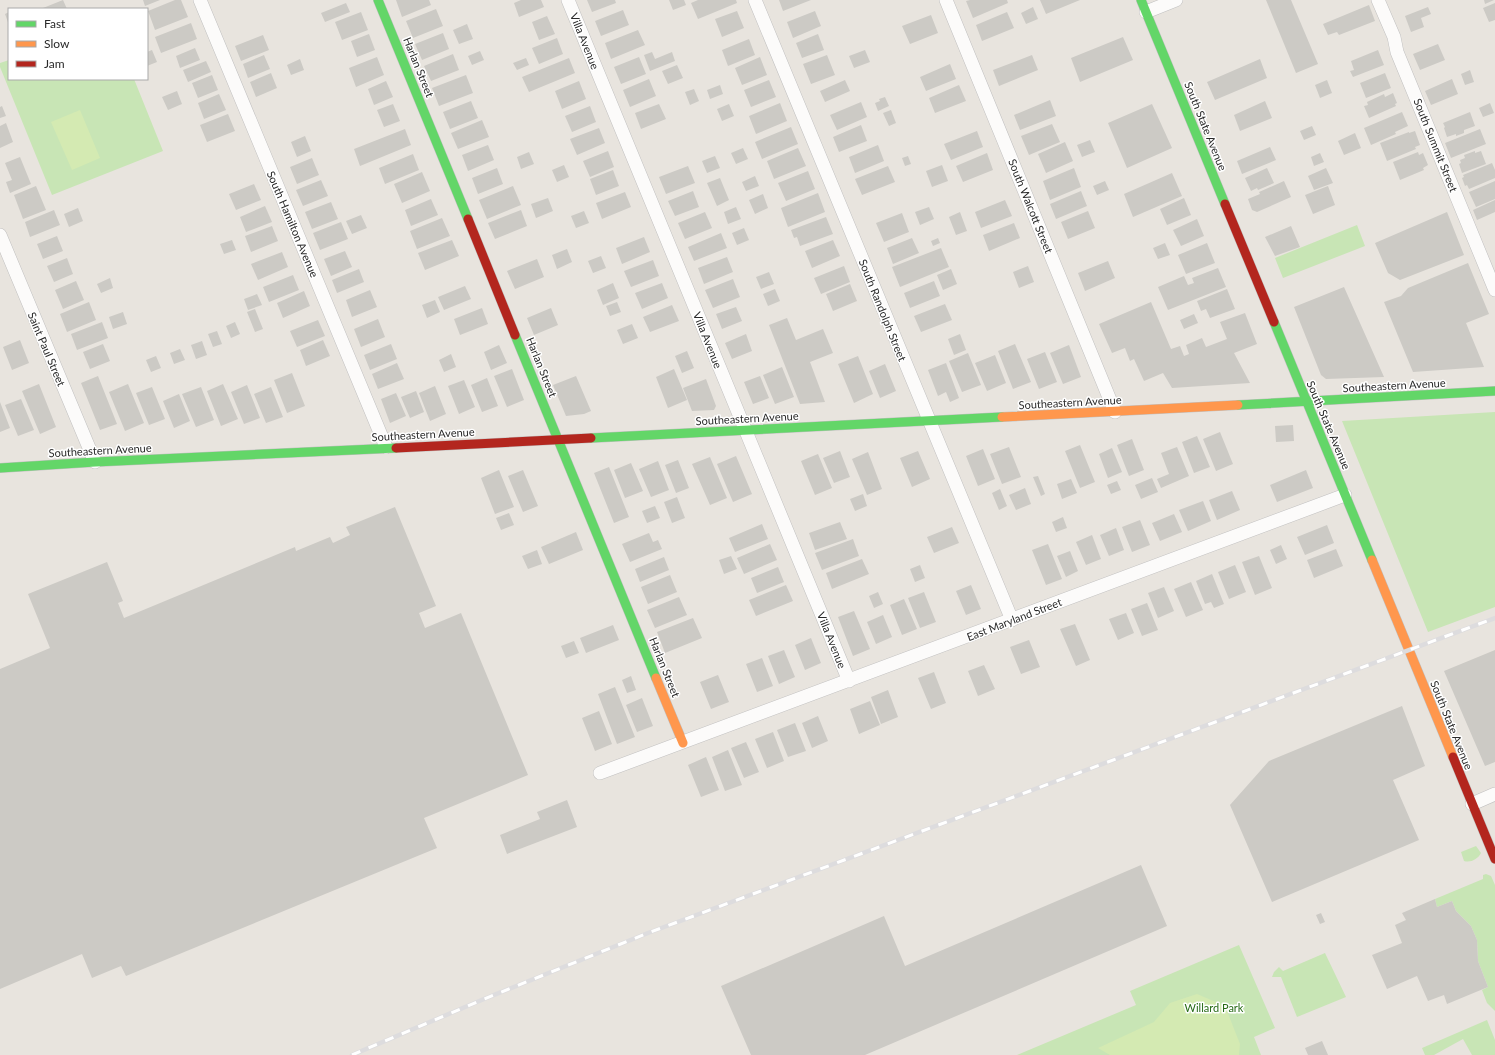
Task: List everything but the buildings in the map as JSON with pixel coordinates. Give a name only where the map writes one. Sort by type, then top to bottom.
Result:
[{"type":"street","name":"South Hamilton Avenue","points":[[200,0],[386,447]]},
{"type":"street","name":"Harlan Street","points":[[378,0],[683,743]]},
{"type":"street","name":"Villa Avenue","points":[[568,0],[849,681]]},
{"type":"street","name":"South Randolph Street","points":[[755,0],[1012,620]]},
{"type":"street","name":"South Walcott Street","points":[[946,0],[1115,412]]},
{"type":"street","name":"South State Avenue","points":[[1141,0],[1495,859]]},
{"type":"street","points":[[1146,12],[1176,0]]},
{"type":"street","name":"South Summit Street","points":[[1378,0],[1394,37],[1397,52],[1495,290]]},
{"type":"street","name":"Saint Paul Street","points":[[0,235],[95,462]]},
{"type":"street","name":"Southeastern Avenue","points":[[0,468],[386,447],[559,440],[1115,412],[1495,391]]},
{"type":"street","name":"East Maryland Street","points":[[600,774],[1345,495]]},
{"type":"street","points":[[1472,804],[1495,794]]},
{"type":"green space","points":[[8,60],[8,80],[134,80],[163,151],[52,195],[0,67],[0,63]]},
{"type":"green space","points":[[80,110],[100,158],[72,170],[51,122]]},
{"type":"green space","points":[[1357,225],[1365,246],[1283,278],[1275,258]]},
{"type":"green space","points":[[1495,412],[1495,607],[1428,632],[1342,421]]},
{"type":"green space","points":[[1476,846],[1481,853],[1480,855],[1472,861],[1464,861],[1461,852]]},
{"type":"green space","points":[[1486,874],[1491,876],[1495,885],[1495,1011],[1487,1003],[1482,990],[1488,987],[1478,961],[1477,940],[1471,926],[1456,911],[1452,901],[1437,907],[1435,899],[1483,879],[1483,875]]},
{"type":"green space","name":"Willard Park","points":[[1239,945],[1275,1028],[1254,1037],[1261,1055],[1017,1055],[1136,1005],[1130,991]]},
{"type":"green space","points":[[1325,953],[1346,997],[1297,1017],[1281,977],[1272,977],[1274,972],[1279,967],[1283,971]]},
{"type":"green space","points":[[1197,994],[1225,1006],[1240,1044],[1239,1055],[1110,1055],[1098,1048],[1154,1022],[1170,1003]]},
{"type":"green space","points":[[1487,1020],[1495,1040],[1495,1055],[1472,1055],[1463,1039],[1434,1055],[1425,1055],[1422,1048]]},
{"type":"railway","points":[[352,1055],[484,999],[648,933],[1495,618]]},
{"type":"traffic: fast","points":[[378,0],[468,219]]},
{"type":"traffic: fast","points":[[1141,0],[1225,204]]},
{"type":"traffic: fast","points":[[1274,322],[1372,560]]},
{"type":"traffic: fast","points":[[515,335],[656,678]]},
{"type":"traffic: fast","points":[[1238,405],[1495,391]]},
{"type":"traffic: fast","points":[[591,438],[1002,417]]},
{"type":"traffic: fast","points":[[0,468],[95,462],[396,448]]},
{"type":"traffic: slow","points":[[1002,417],[1238,405]]},
{"type":"traffic: slow","points":[[1372,560],[1453,757]]},
{"type":"traffic: slow","points":[[656,678],[683,743]]},
{"type":"traffic: jam","points":[[1225,204],[1274,322]]},
{"type":"traffic: jam","points":[[468,219],[515,335]]},
{"type":"traffic: jam","points":[[396,448],[591,438]]},
{"type":"traffic: jam","points":[[1453,757],[1495,859]]}]
